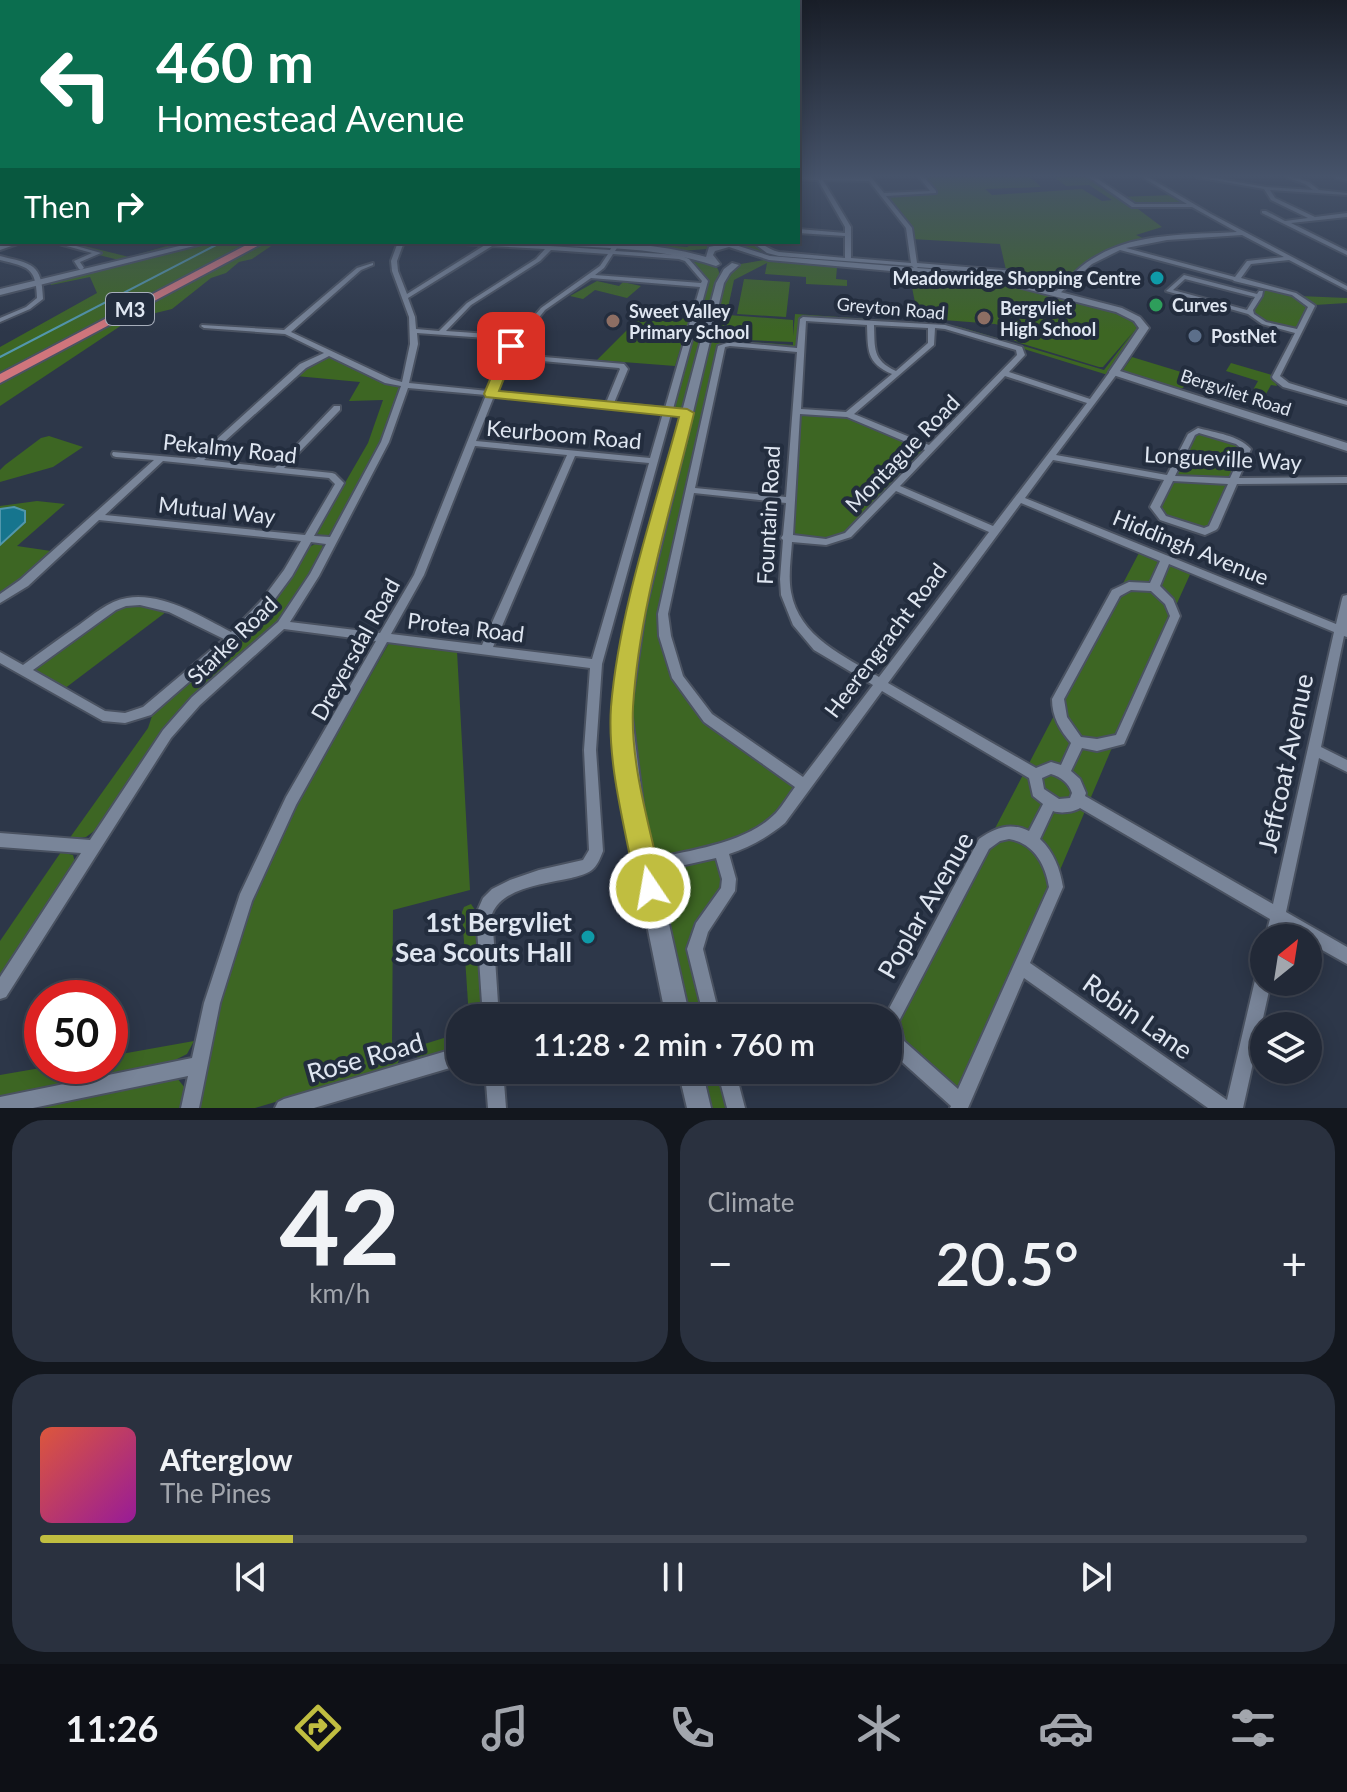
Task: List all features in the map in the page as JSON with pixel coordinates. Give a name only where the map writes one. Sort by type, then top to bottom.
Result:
[{"type":"highway","name":"M3","points":[[0,369],[242,244]]},
{"type":"highway","name":"M3","points":[[0,379],[256,244]]},
{"type":"street","points":[[848,229],[848,259]]},
{"type":"street","points":[[909,229],[915,266]]},
{"type":"street","points":[[1235,229],[1347,288]]},
{"type":"street","points":[[1299,229],[1347,253]]},
{"type":"street","points":[[800,231],[848,235]]},
{"type":"street","points":[[1057,293],[1093,260],[1120,248],[1157,240],[1243,233]]},
{"type":"street","points":[[1328,244],[1347,242]]},
{"type":"street","points":[[63,244],[98,253],[77,261],[81,268]]},
{"type":"street","points":[[0,292],[198,244]]},
{"type":"street","name":"Starke Road","points":[[0,991],[91,847],[177,722],[282,625],[314,576],[385,442],[405,385],[415,331],[394,261],[400,244]]},
{"type":"street","points":[[406,297],[491,244],[550,248],[615,247],[685,259],[705,277],[596,664],[590,750],[598,845],[593,858],[581,868],[503,889],[492,896],[484,914],[490,1004]]},
{"type":"street","points":[[566,244],[667,251],[713,262],[737,264],[779,259],[1015,273]]},
{"type":"street","points":[[759,244],[775,254],[915,266],[991,277],[1123,311],[1143,324],[1142,335],[1114,372]]},
{"type":"street","points":[[667,251],[718,245],[779,259]]},
{"type":"street","points":[[675,1004],[626,764],[623,698],[637,612],[720,283],[720,270],[709,254],[718,245]]},
{"type":"street","name":"Dreyersdal Road","points":[[190,1108],[222,969],[258,870],[291,801],[419,575],[506,356],[516,338],[543,309],[590,276],[615,247]]},
{"type":"street","points":[[720,283],[727,271],[743,258],[737,247]]},
{"type":"street","points":[[441,332],[469,304],[538,260],[550,248]]},
{"type":"street","points":[[1120,248],[1307,300],[1312,306],[1277,376],[1279,381],[1347,403]]},
{"type":"street","points":[[0,258],[37,271],[40,284],[38,302],[0,320]]},
{"type":"street","points":[[1236,280],[1251,261],[1291,258]]},
{"type":"street","points":[[0,266],[12,261]]},
{"type":"street","points":[[286,332],[359,269],[371,264]]},
{"type":"street","points":[[590,276],[704,285]]},
{"type":"street","points":[[1259,296],[1182,277],[1169,292],[1250,313],[1264,323],[1299,332]]},
{"type":"street","points":[[1250,313],[1264,286]]},
{"type":"street","points":[[1223,298],[1229,288]]},
{"type":"street","name":"Greyton Road","points":[[806,318],[967,331],[1019,349]]},
{"type":"street","name":"Fountain Road","points":[[806,318],[801,320],[786,538],[786,595],[797,622],[818,647],[1035,775]]},
{"type":"street","points":[[870,322],[874,363],[897,374]]},
{"type":"street","points":[[204,326],[286,332],[388,381],[405,385],[687,413]]},
{"type":"street","points":[[848,415],[932,344],[931,326]]},
{"type":"street","points":[[415,331],[516,338]]},
{"type":"street","points":[[799,350],[724,344],[663,614],[674,669],[691,698],[708,718],[803,785]]},
{"type":"street","name":"Montague Road","points":[[786,538],[826,542],[842,540],[1021,355],[1019,349]]},
{"type":"street","points":[[196,463],[303,366],[329,353]]},
{"type":"street","points":[[506,356],[621,366],[624,369],[609,406]]},
{"type":"street","name":"Heerengracht Road","points":[[645,867],[742,844],[765,832],[1114,372]]},
{"type":"street","name":"Bergvliet Road","points":[[1114,372],[1347,447]]},
{"type":"street","points":[[1004,373],[1091,402]]},
{"type":"street","points":[[277,471],[337,408]]},
{"type":"street","points":[[796,411],[848,415],[931,449]]},
{"type":"street","points":[[1204,431],[1245,445],[1247,449],[1233,481],[1213,528],[1205,532],[1170,521],[1156,511],[1157,502],[1192,434],[1204,431]]},
{"type":"street","name":"Keurboom Road","points":[[472,443],[653,461]]},
{"type":"street","points":[[486,650],[572,453]]},
{"type":"street","name":"Pekalmy Road","points":[[116,454],[332,476],[340,480],[307,539]]},
{"type":"street","name":"Longueville Way","points":[[1051,457],[1169,478],[1347,480]]},
{"type":"street","points":[[0,599],[24,583],[161,459]]},
{"type":"street","points":[[895,487],[994,530]]},
{"type":"street","points":[[691,490],[789,500]]},
{"type":"street","name":"Hiddingh Avenue","points":[[1019,499],[1344,632]]},
{"type":"street","name":"Mutual Way","points":[[97,517],[332,541]]},
{"type":"street","points":[[0,657],[96,713],[125,718],[137,716],[155,706],[232,638],[265,604],[307,539]]},
{"type":"street","points":[[1154,587],[1166,559]]},
{"type":"street","points":[[1129,586],[1154,587],[1169,602],[1175,616],[1125,731],[1114,743],[1078,742],[1062,720],[1057,709],[1058,699],[1116,593],[1129,586]]},
{"type":"street","name":"Jeffcoat Avenue","points":[[1276,924],[1313,749],[1344,632],[1347,599]]},
{"type":"street","points":[[23,671],[112,607],[126,601],[175,609],[232,638]]},
{"type":"street","name":"Protea Road","points":[[282,625],[596,664]]},
{"type":"street","points":[[1064,772],[1078,742]]},
{"type":"street","points":[[1313,749],[1347,766]]},
{"type":"street","points":[[1046,768],[1064,772],[1077,786],[1078,799],[1064,807],[1050,803],[1035,786],[1035,775],[1046,768]]},
{"type":"street","points":[[1078,799],[1347,956]]},
{"type":"street","points":[[1033,839],[1050,803]]},
{"type":"street","name":"Poplar Avenue","points":[[1002,835],[1033,839],[1047,856],[1056,887],[1022,967],[960,1105],[897,1046],[891,1020],[984,844],[990,838],[1002,835]]},
{"type":"street","points":[[0,840],[91,847]]},
{"type":"street","points":[[709,1004],[695,949],[701,928],[728,891],[729,879],[720,849]]},
{"type":"street","name":"Robin Lane","points":[[1022,967],[1223,1108]]},
{"type":"street","points":[[1234,1108],[1259,996]]},
{"type":"street","name":"Rose Road","points":[[284,1108],[446,1060]]},
{"type":"street","points":[[0,1106],[199,1065]]},
{"type":"street","points":[[495,1084],[497,1108]]},
{"type":"street","points":[[693,1084],[699,1108]]},
{"type":"street","points":[[730,1084],[736,1108]]},
{"type":"green space","points":[[1156,229],[1136,235],[1147,240],[1099,254],[1054,289],[981,273],[918,266],[1017,276],[1027,274],[1006,270],[1000,244],[911,239],[910,230]]},
{"type":"green space","points":[[54,244],[77,244],[129,257],[173,244],[274,244],[252,259],[239,262],[226,273],[211,278],[172,309],[131,319],[0,406],[0,347],[97,293],[90,277],[51,285],[48,277],[119,260]]},
{"type":"green space","points":[[560,244],[687,247],[692,244],[720,244],[706,249],[681,251],[713,263],[720,280],[735,265],[769,259],[738,248],[735,244],[758,244],[769,252],[779,254],[915,263],[916,269],[971,274],[1123,311],[1144,326],[1111,376],[966,331],[809,317],[803,319],[799,350],[724,344],[667,591],[665,636],[691,698],[803,785],[780,818],[721,849],[729,879],[696,937],[709,1004],[675,1004],[622,709],[687,414],[667,412],[705,279],[682,257],[612,252],[614,248]],"holes":[[[767,263],[765,274],[806,277],[806,284],[847,286],[847,280],[836,279],[837,267],[909,272],[918,318],[995,324],[1002,326],[999,329],[1014,334],[1011,339],[1020,343],[1099,367],[1103,367],[1134,331],[1104,370],[942,324],[795,314],[793,336],[793,320],[728,315],[725,339],[793,342],[793,345],[721,340],[734,280]]]},
{"type":"green space","points":[[744,279],[790,282],[786,317],[737,314]]},
{"type":"green space","points":[[597,281],[619,286],[623,282],[641,286],[627,298],[595,290],[583,299],[570,296]]},
{"type":"green space","points":[[1264,286],[1299,296],[1347,298],[1347,303],[1314,305],[1309,300],[1311,303],[1299,332],[1257,319],[1250,310]]},
{"type":"green space","points":[[642,315],[690,319],[675,366],[597,360]]},
{"type":"green space","points":[[332,356],[400,387],[383,439],[333,533],[324,537],[316,533],[368,443],[383,400],[349,401],[360,382],[296,376],[306,366]]},
{"type":"green space","points":[[1132,357],[1191,375],[1183,388],[1177,389],[1126,373],[1123,370]]},
{"type":"green space","points":[[1231,363],[1272,375],[1277,386],[1271,385],[1266,394],[1253,390],[1258,381],[1226,371]]},
{"type":"green space","points":[[796,411],[848,415],[931,449],[842,540],[786,538]]},
{"type":"green space","points":[[1195,432],[1211,432],[1247,449],[1210,531],[1163,518],[1157,502]]},
{"type":"green space","points":[[49,436],[83,447],[53,467],[0,482],[0,470],[5,465],[41,438]]},
{"type":"green space","points":[[37,501],[65,504],[17,546],[51,551],[19,581],[0,593],[0,506]]},
{"type":"green space","points":[[322,545],[324,549],[300,592],[277,623],[213,680],[101,826],[86,837],[69,839],[148,728],[153,713],[256,621],[307,548]]},
{"type":"green space","points":[[1141,549],[1192,570],[1114,743],[961,1103],[907,1058],[902,1038],[902,1004],[898,1004],[990,838]]},
{"type":"green space","points":[[125,602],[170,609],[60,692],[23,671]]},
{"type":"green space","points":[[389,643],[457,651],[470,890],[393,910],[392,1046],[400,1056],[397,1066],[255,1108],[199,1108],[218,999],[260,880],[300,800]]},
{"type":"green space","points":[[61,852],[73,855],[75,862],[0,980],[0,941]]},
{"type":"green space","points":[[471,904],[475,910],[482,1004],[468,1004],[464,907]]},
{"type":"green space","points":[[446,1037],[446,1051],[420,1059],[415,1056],[418,1046]]},
{"type":"green space","points":[[194,1041],[187,1054],[171,1062],[128,1071],[128,1053]]},
{"type":"green space","points":[[24,1071],[24,1084],[66,1084],[0,1098],[0,1075]]},
{"type":"green space","points":[[177,1078],[185,1088],[181,1108],[30,1108]]},
{"type":"green space","points":[[693,1084],[730,1084],[736,1108],[699,1108]]},
{"type":"water","points":[[14,507],[25,511],[25,522],[0,545],[0,509]]},
{"type":"waterway","points":[[0,357],[216,245]]},
{"type":"place","name":"Meadowridge Shopping Centre","points":[[1157,278]]},
{"type":"place","name":"Curves","points":[[1156,305]]},
{"type":"place","name":"Bergvliet High School","points":[[984,318]]},
{"type":"place","name":"Sweet Valley Primary School","points":[[613,321]]},
{"type":"place","name":"PostNet","points":[[1195,336]]},
{"type":"place","name":"1st Bergvliet Sea Scouts Hall","points":[[588,937]]},
{"type":"route","points":[[511,346],[491,394],[687,413],[633,628],[622,709],[626,764],[650,888]]}]
